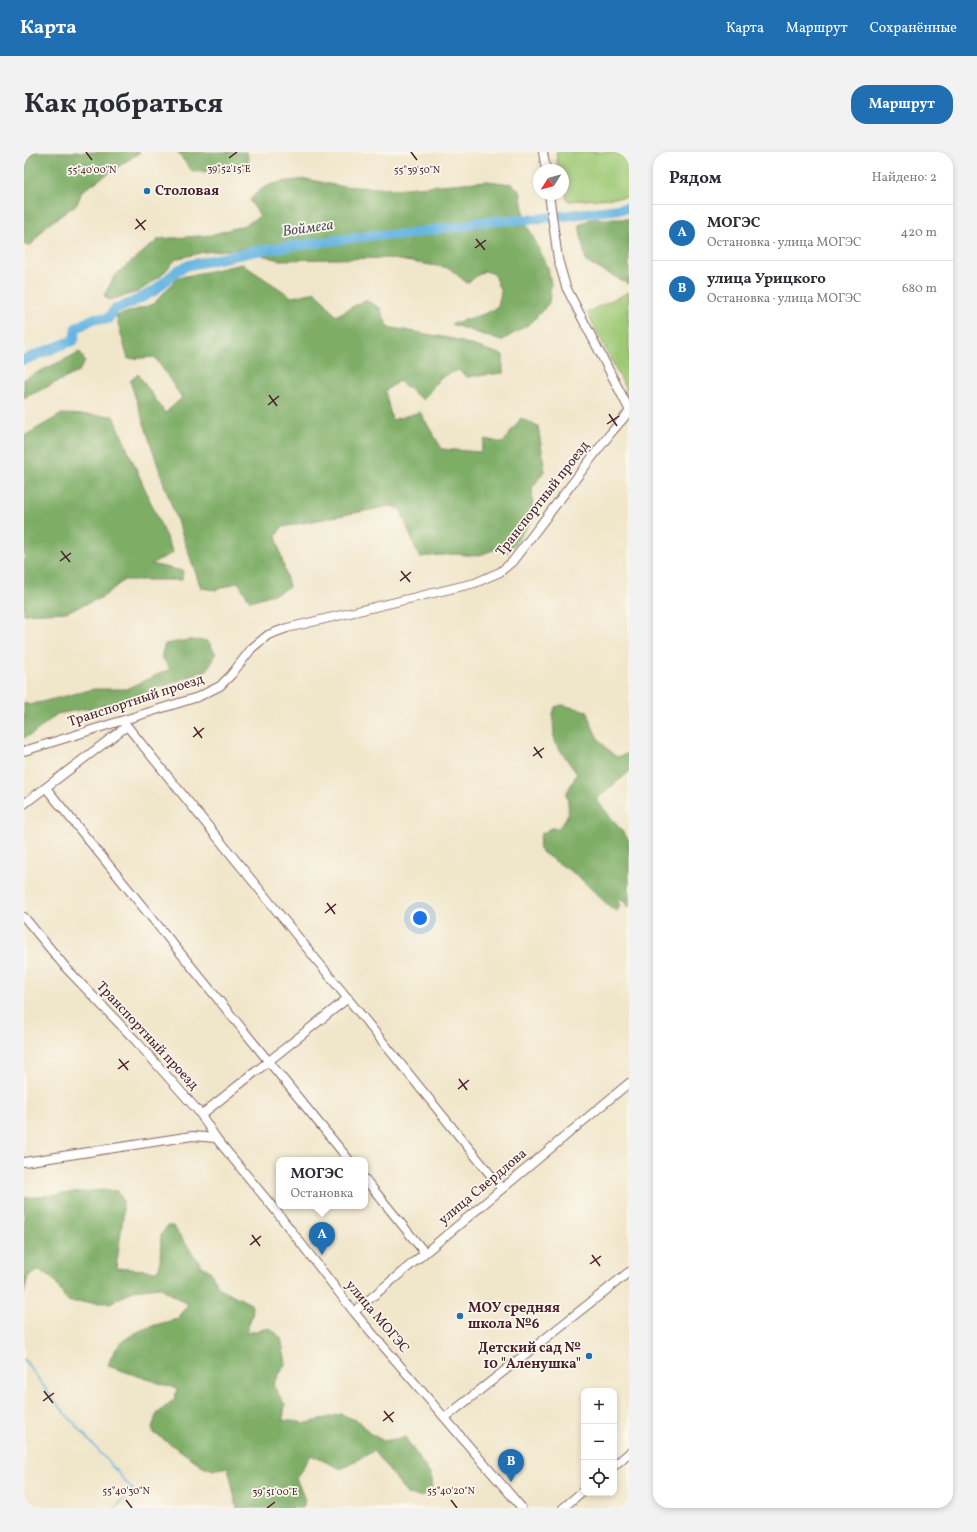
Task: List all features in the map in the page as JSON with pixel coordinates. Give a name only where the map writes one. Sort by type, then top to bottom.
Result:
[{"type":"street","points":[[543,152],[545,164]]},
{"type":"street","points":[[550,200],[558,259],[566,287],[629,411]]},
{"type":"street","name":"Транспортный проезд","points":[[24,751],[125,723],[198,697],[220,686],[231,676],[252,648],[268,635],[287,628],[475,583],[500,572],[512,562],[527,544],[629,411]]},
{"type":"street","points":[[24,804],[46,788],[125,723],[502,1189]]},
{"type":"street","points":[[46,788],[348,1157]]},
{"type":"street","name":"Транспортный проезд","points":[[24,917],[67,969],[145,1052],[201,1115],[216,1138]]},
{"type":"street","points":[[201,1115],[348,998]]},
{"type":"street","name":"улица Свердлова","points":[[354,1312],[629,1083]]},
{"type":"street","points":[[24,1162],[192,1136],[216,1138]]},
{"type":"street","name":"улица МОГЭС","points":[[216,1138],[276,1211],[354,1312],[446,1417],[522,1508]]},
{"type":"street","points":[[368,1183],[425,1253]]},
{"type":"street","points":[[446,1417],[629,1272]]},
{"type":"street","points":[[617,1463],[629,1453]]},
{"type":"street","points":[[563,1508],[581,1493]]},
{"type":"green space","points":[[24,152],[140,152],[82,191],[77,204],[45,227],[31,245],[24,245]]},
{"type":"green space","points":[[177,152],[247,152],[249,165],[245,171],[193,172]]},
{"type":"green space","points":[[556,152],[629,152],[629,197],[568,201],[569,164],[557,164]]},
{"type":"green space","points":[[306,179],[339,186],[394,189],[487,181],[512,184],[520,191],[525,221],[548,267],[551,285],[549,303],[531,323],[501,341],[451,324],[487,313],[498,306],[501,292],[493,273],[484,271],[467,283],[449,268],[387,258],[279,260],[242,249],[204,252],[176,259],[161,276],[138,292],[109,300],[104,296],[115,275],[159,239],[211,235],[245,225],[260,216],[250,201],[255,194],[267,186],[282,182]]},
{"type":"green space","points":[[590,219],[629,219],[629,284],[586,262],[579,225]]},
{"type":"green space","points":[[242,264],[292,297],[316,292],[336,316],[365,300],[380,308],[388,327],[453,339],[503,355],[503,373],[467,377],[458,370],[440,378],[423,400],[399,381],[385,391],[392,420],[420,412],[442,449],[480,452],[485,439],[503,443],[521,418],[538,426],[545,470],[532,488],[533,519],[508,552],[496,549],[477,556],[456,554],[419,557],[400,509],[390,506],[282,527],[276,536],[289,587],[280,592],[250,601],[238,582],[216,590],[201,588],[163,481],[130,381],[138,374],[165,413],[182,398],[155,357],[128,359],[116,316],[154,304],[177,278]]},
{"type":"green space","points":[[629,292],[629,395],[587,312]]},
{"type":"green space","points":[[80,352],[85,362],[78,372],[24,398],[24,379]]},
{"type":"green space","points":[[62,414],[113,416],[173,553],[151,564],[183,571],[182,580],[124,580],[103,597],[66,612],[24,614],[24,436]]},
{"type":"green space","points":[[189,640],[208,641],[216,654],[207,670],[118,703],[57,714],[34,733],[24,738],[24,702],[29,705],[94,689],[126,689],[170,669],[161,656],[165,644]]},
{"type":"green space","points":[[562,705],[587,711],[592,725],[601,742],[617,757],[629,753],[629,772],[596,799],[629,840],[629,907],[623,901],[617,899],[620,906],[617,911],[611,908],[578,876],[543,853],[539,847],[541,834],[552,828],[558,828],[565,820],[568,812],[566,794],[577,774],[554,741],[553,714],[555,707]]},
{"type":"green space","points":[[100,1190],[118,1191],[123,1201],[123,1217],[116,1268],[157,1271],[160,1265],[161,1235],[167,1226],[173,1226],[202,1266],[210,1271],[219,1288],[251,1304],[253,1312],[246,1333],[270,1328],[281,1338],[286,1363],[273,1385],[285,1405],[283,1420],[308,1423],[341,1414],[360,1422],[371,1434],[384,1441],[405,1437],[431,1476],[432,1493],[420,1497],[407,1494],[374,1451],[341,1469],[311,1455],[296,1478],[305,1500],[303,1508],[237,1508],[228,1467],[213,1470],[203,1466],[154,1433],[152,1427],[157,1414],[175,1398],[177,1389],[108,1366],[112,1355],[118,1346],[126,1339],[145,1329],[178,1319],[188,1304],[159,1287],[135,1290],[110,1303],[68,1302],[51,1276],[39,1271],[28,1276],[24,1293],[24,1198]]},
{"type":"waterway","name":"Воймега","points":[[24,360],[74,340],[76,328],[95,318],[108,319],[115,309],[131,303],[154,291],[178,270],[189,265],[256,251],[375,235],[404,235],[443,228],[462,227],[475,222],[536,219],[629,208]]},
{"type":"waterway","points":[[24,1359],[53,1399],[133,1490],[115,1508]]},
{"type":"place","name":"Столовая","points":[[147,191]]},
{"type":"place","name":"МОГЭС","points":[[322,1255]]},
{"type":"place","name":"МОУ средняя школа №6","points":[[460,1316]]},
{"type":"place","name":"Детский сад № 10 \"Аленушка\"","points":[[589,1356]]},
{"type":"place","name":"улица Урицкого","points":[[511,1482]]}]
